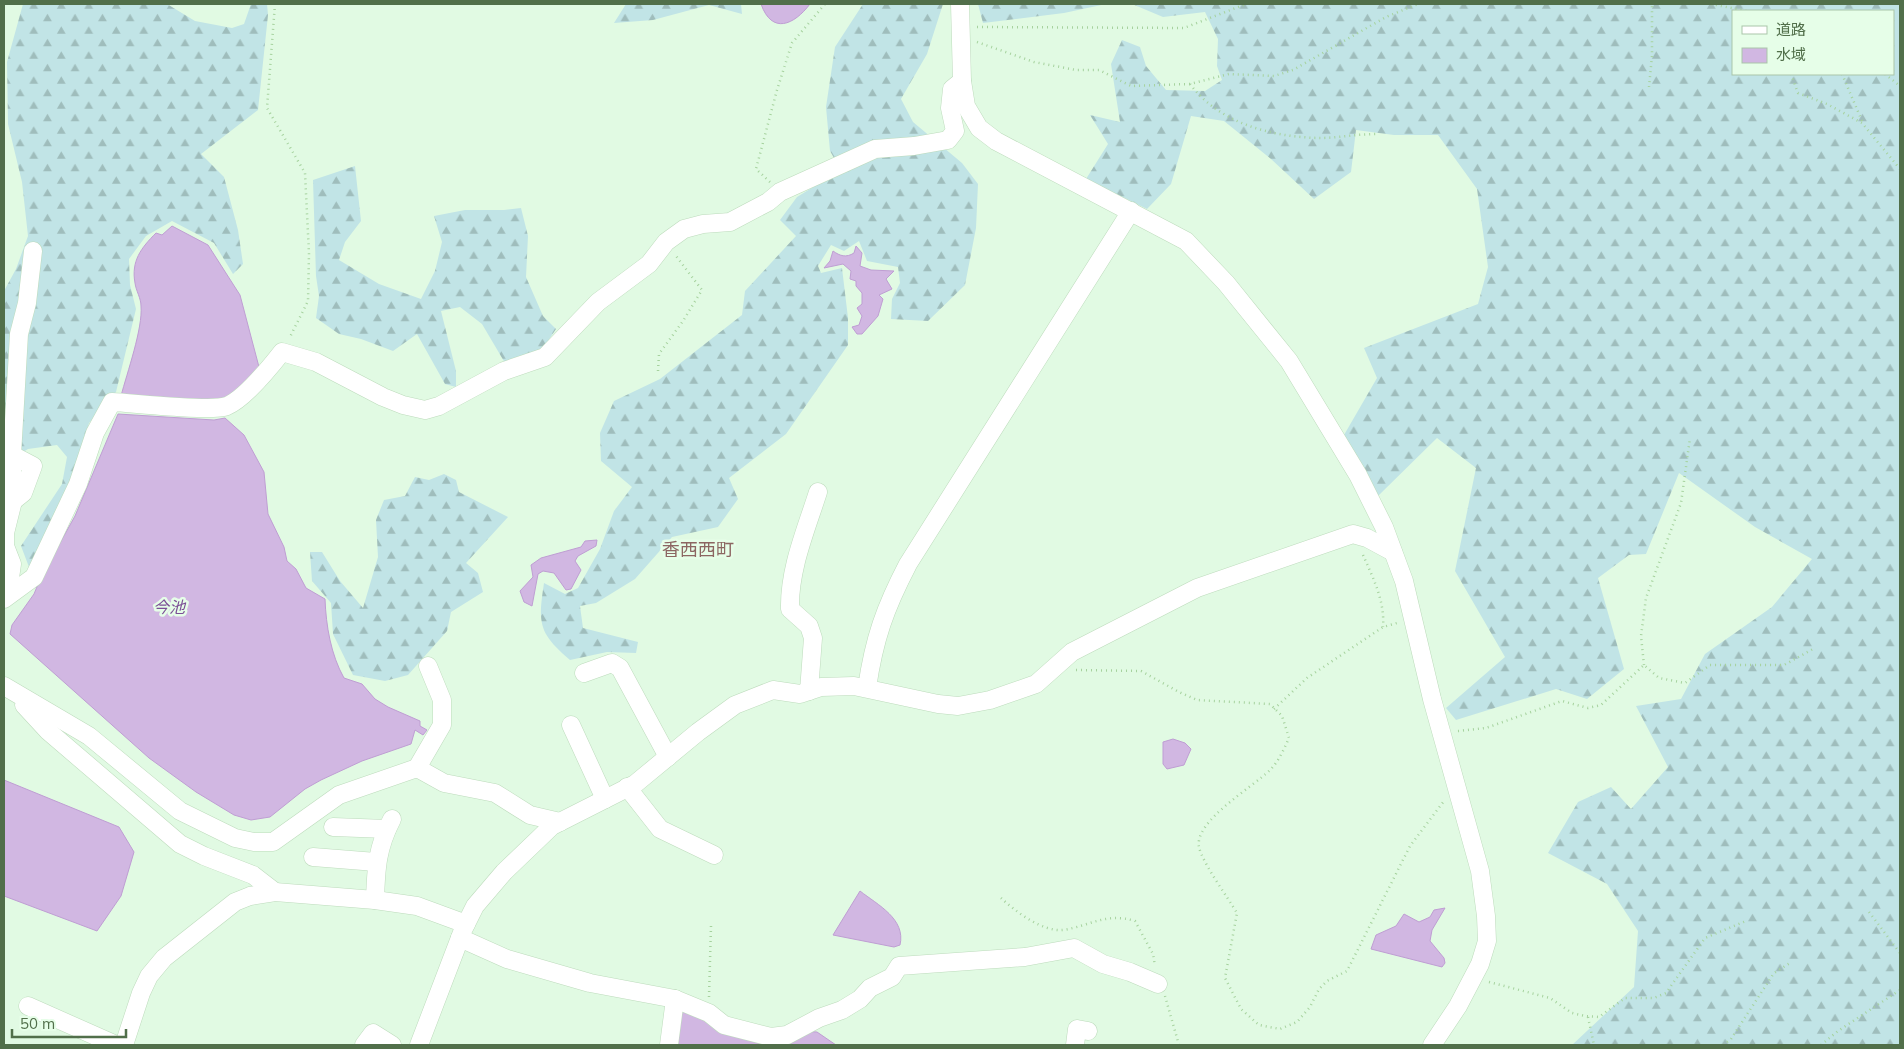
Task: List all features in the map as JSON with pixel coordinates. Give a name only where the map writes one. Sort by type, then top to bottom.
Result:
[{"type":"street","points":[[960,4],[962,81],[966,106],[979,128],[996,141],[1131,211],[1186,242],[1226,282],[1289,361],[1358,475],[1393,552],[1404,581],[1442,734],[1480,871],[1486,916],[1487,941],[1480,964],[1458,1006],[1432,1045]]},
{"type":"street","points":[[4,599],[34,577],[78,484],[95,432],[112,402],[211,408],[228,406],[264,374],[282,352],[334,369],[383,397],[403,405],[425,410],[439,406],[504,371],[545,357],[598,302],[649,264],[666,242],[684,229],[703,224],[730,222],[768,202],[780,192],[875,149],[914,146],[948,140],[955,131],[950,108],[952,88],[962,81]]},
{"type":"street","points":[[867,688],[880,622],[908,564],[1131,211]]},
{"type":"street","points":[[4,589],[10,578],[12,564],[5,546],[4,533],[13,501],[8,449],[19,334],[27,302],[33,251]]},
{"type":"street","points":[[809,691],[813,638],[809,626],[790,609],[789,592],[793,570],[818,492]]},
{"type":"street","points":[[420,1045],[463,931],[475,906],[504,872],[552,826],[627,788],[735,706],[773,690],[800,694],[821,687],[867,688],[938,704],[958,706],[990,700],[1036,684],[1072,652],[1197,588],[1353,534],[1367,538],[1393,552]]},
{"type":"street","points":[[584,673],[612,663],[620,668],[668,757]]},
{"type":"street","points":[[6,687],[88,736],[180,811],[235,838],[254,842],[273,842],[339,795],[417,768],[442,725],[442,700],[428,666]]},
{"type":"street","points":[[6,687],[48,730],[180,844],[204,856],[253,875],[275,892]]},
{"type":"street","points":[[571,725],[605,799]]},
{"type":"street","points":[[417,768],[444,783],[496,793],[530,815],[560,822]]},
{"type":"street","points":[[627,788],[660,829],[714,855]]},
{"type":"street","points":[[333,826],[390,824],[376,862],[375,900]]},
{"type":"street","points":[[314,857],[376,862]]},
{"type":"street","points":[[124,1045],[141,993],[149,976],[164,958],[235,902],[250,896],[275,892],[375,900],[417,906],[463,931],[507,959],[590,983],[675,999],[709,1013],[724,1025],[771,1037],[787,1035],[819,1018],[842,1010],[860,999],[870,988],[892,977],[899,966],[1025,957],[1074,948],[1103,964],[1130,972],[1158,984]]},
{"type":"street","points":[[669,1045],[675,999]]},
{"type":"street","points":[[28,1006],[116,1045]]},
{"type":"street","points":[[1075,1045],[1077,1029],[1088,1031]]},
{"type":"street","points":[[364,1045],[373,1033],[392,1045]]},
{"type":"path","points":[[275,4],[267,108],[305,173],[309,254],[308,301],[282,352]]},
{"type":"path","points":[[780,192],[756,169],[777,90],[792,43],[825,4]]},
{"type":"path","points":[[975,27],[1184,28],[1246,4]]},
{"type":"path","points":[[974,19],[977,44],[1034,62],[1076,70],[1099,70],[1131,86],[1190,84],[1229,74],[1274,76],[1292,70],[1386,17],[1418,4]]},
{"type":"path","points":[[1649,87],[1652,4]]},
{"type":"path","points":[[1711,4],[1742,10]]},
{"type":"path","points":[[1792,75],[1798,93],[1827,104],[1862,123]]},
{"type":"path","points":[[1842,75],[1862,123],[1900,169]]},
{"type":"path","points":[[1886,75],[1900,86]]},
{"type":"path","points":[[1190,84],[1202,100],[1246,126],[1290,136],[1321,138],[1350,134],[1376,134]]},
{"type":"path","points":[[658,371],[659,354],[683,321],[702,290],[666,242]]},
{"type":"path","points":[[1690,438],[1681,503],[1646,598],[1641,636],[1644,665],[1659,678],[1685,683],[1710,665],[1784,665],[1813,649]]},
{"type":"path","points":[[1353,534],[1378,588],[1384,613],[1384,627]]},
{"type":"path","points":[[1274,710],[1307,678],[1384,627],[1412,619]]},
{"type":"path","points":[[1442,734],[1486,728],[1562,701],[1588,708],[1601,705],[1644,665]]},
{"type":"path","points":[[1051,671],[1141,671],[1197,700],[1270,704],[1282,716],[1289,738],[1282,755],[1271,770],[1212,819],[1202,831],[1199,846],[1215,878],[1237,913],[1225,978],[1241,1010],[1259,1025],[1280,1029],[1297,1022],[1310,1008],[1319,989],[1327,981],[1347,971],[1410,846],[1456,786]]},
{"type":"path","points":[[1869,912],[1900,953]]},
{"type":"path","points":[[1473,977],[1550,998],[1572,1013],[1588,1017],[1599,1017],[1625,998],[1654,998],[1666,993],[1705,938],[1746,921]]},
{"type":"path","points":[[709,1013],[711,926]]},
{"type":"path","points":[[1723,1045],[1731,1039],[1774,973],[1790,963]]},
{"type":"path","points":[[1820,1045],[1838,1030],[1900,990]]},
{"type":"path","points":[[1588,1017],[1594,1045]]},
{"type":"green space","points":[[23,4],[167,4],[195,21],[232,28],[244,24],[251,4],[267,4],[268,15],[258,110],[201,154],[224,177],[238,230],[243,264],[233,274],[214,243],[172,221],[146,236],[129,259],[130,285],[136,309],[116,392],[89,423],[70,487],[29,567],[21,546],[62,484],[67,457],[57,445],[28,449],[4,464],[4,291],[16,269],[28,236],[22,182],[8,124],[7,62]]},
{"type":"green space","points":[[626,4],[741,4],[742,14],[709,5],[653,20],[614,23]]},
{"type":"green space","points":[[863,4],[943,4],[927,54],[901,99],[913,122],[962,163],[978,184],[976,228],[965,285],[928,321],[891,319],[892,299],[900,283],[898,267],[867,261],[859,241],[844,251],[831,245],[818,266],[821,273],[842,268],[848,318],[848,345],[786,434],[729,478],[738,499],[718,527],[672,537],[635,579],[596,603],[580,606],[583,628],[638,642],[636,653],[607,652],[570,660],[559,651],[546,634],[543,626],[541,608],[544,583],[565,594],[578,588],[600,549],[614,511],[632,487],[601,461],[600,433],[614,401],[660,379],[742,315],[745,291],[796,236],[780,220],[797,197],[841,170],[830,151],[826,107],[835,47]]},
{"type":"green space","points":[[978,4],[1106,4],[1064,13],[983,23]]},
{"type":"green space","points":[[1132,4],[1900,4],[1900,1045],[1572,1045],[1634,987],[1638,931],[1607,884],[1548,853],[1578,802],[1611,787],[1631,809],[1668,767],[1636,706],[1681,699],[1705,654],[1772,607],[1812,559],[1755,527],[1679,473],[1646,554],[1629,555],[1598,578],[1624,669],[1587,699],[1556,689],[1456,720],[1446,708],[1505,657],[1455,571],[1476,468],[1437,438],[1378,496],[1344,435],[1377,378],[1364,348],[1478,304],[1488,267],[1477,189],[1438,135],[1394,135],[1356,130],[1351,172],[1314,199],[1271,159],[1224,121],[1191,116],[1171,184],[1147,209],[1086,179],[1108,144],[1090,115],[1120,122],[1111,64],[1122,40],[1140,47],[1146,66],[1166,90],[1205,91],[1222,80],[1217,66],[1218,39],[1205,12],[1163,17]]},
{"type":"green space","points":[[355,166],[361,221],[345,242],[339,260],[379,284],[421,299],[435,271],[442,242],[434,216],[465,210],[521,208],[528,236],[526,277],[543,316],[556,329],[542,350],[505,363],[482,324],[460,307],[441,311],[456,371],[456,387],[445,384],[417,334],[393,351],[361,339],[339,334],[316,318],[319,296],[316,276],[313,180]]},
{"type":"green space","points":[[444,474],[456,480],[459,492],[508,517],[466,563],[478,573],[483,592],[451,612],[447,631],[408,675],[385,681],[353,675],[333,634],[331,603],[312,581],[310,552],[322,552],[340,581],[363,608],[378,557],[376,520],[384,500],[405,496],[415,477],[429,480]]},
{"type":"water","points":[[761,4],[810,4],[797,17],[784,23],[777,23],[771,20]]},
{"type":"water","points":[[172,226],[208,245],[240,295],[259,367],[243,385],[219,402],[121,396],[140,326],[141,303],[134,275],[136,261],[138,255],[156,233],[162,235]]},
{"type":"water","points":[[856,246],[862,253],[860,266],[871,270],[894,271],[886,279],[892,289],[879,295],[883,299],[878,316],[862,334],[857,334],[852,327],[859,325],[862,316],[857,308],[862,304],[862,293],[856,286],[856,281],[850,279],[851,271],[843,264],[824,268],[830,261],[833,251],[848,256],[854,253]]},
{"type":"water","name":"今池","points":[[118,414],[214,420],[225,418],[244,435],[264,472],[268,514],[284,547],[287,561],[296,569],[306,588],[325,599],[330,640],[339,669],[344,678],[362,684],[375,699],[420,721],[420,726],[427,730],[423,735],[415,730],[411,744],[362,761],[321,780],[305,789],[270,817],[251,820],[234,815],[196,792],[149,758],[10,634],[12,625],[34,594],[41,577],[75,516]]},
{"type":"water","points":[[597,540],[596,546],[578,556],[575,561],[581,570],[571,589],[566,590],[554,573],[543,571],[538,574],[532,606],[524,602],[520,591],[533,577],[531,565],[541,558],[581,547],[585,541]]},
{"type":"water","points":[[1173,739],[1185,743],[1191,749],[1184,765],[1167,769],[1163,764],[1163,742]]},
{"type":"water","points":[[4,780],[119,827],[134,852],[121,896],[97,931],[4,896]]},
{"type":"water","points":[[860,891],[882,907],[895,920],[901,936],[900,945],[894,947],[833,935]]},
{"type":"water","points":[[1445,908],[1432,930],[1430,941],[1444,958],[1445,963],[1442,967],[1371,949],[1376,935],[1396,926],[1404,914],[1419,922],[1430,917],[1434,910]]},
{"type":"water","points":[[680,1008],[720,1027],[817,1032],[836,1045],[676,1045]]},
{"type":"district","name":"香西西町","points":[[698,549]]}]
